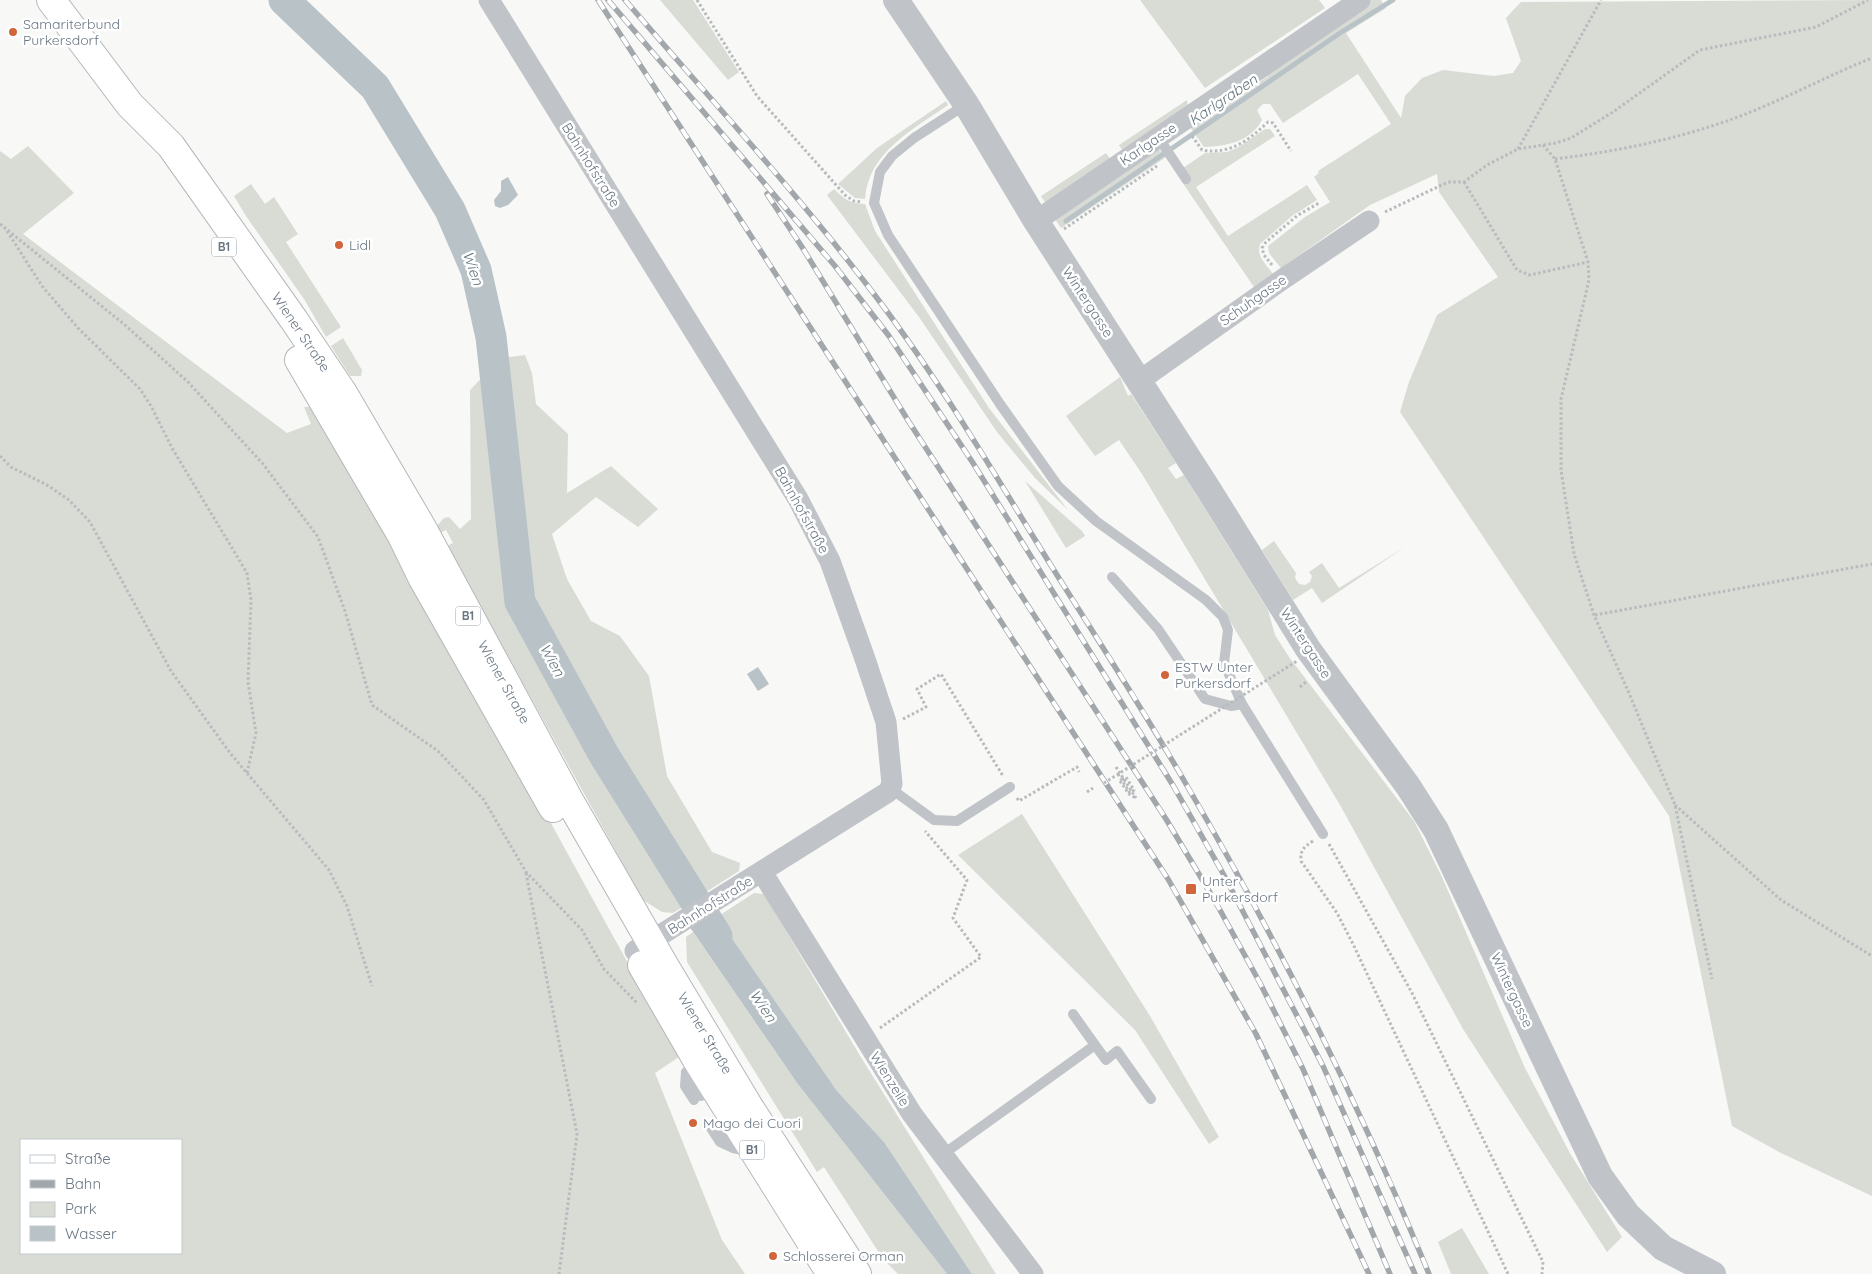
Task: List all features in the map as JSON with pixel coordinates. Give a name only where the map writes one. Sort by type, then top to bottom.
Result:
[{"type":"main road","name":"Wiener Straße","points":[[51,0],[130,105],[158,154],[248,283],[318,390],[402,536],[422,577],[528,766],[643,946],[698,1059],[831,1274]]},
{"type":"main road","name":"Wiener Straße","points":[[754,1150],[857,1274]]},
{"type":"street","name":"Bahnhofstraße","points":[[489,0],[798,499],[830,561],[886,722],[892,784],[890,788],[879,798],[643,946]]},
{"type":"street","name":"Wintergasse","points":[[896,0],[966,104],[1036,221],[1313,656],[1408,786],[1436,830],[1600,1176],[1628,1215],[1663,1248],[1713,1274]]},
{"type":"street","name":"Karlgasse","points":[[1036,221],[1164,147],[1360,0]]},
{"type":"street","name":"Schuhgasse","points":[[1139,381],[1369,221]]},
{"type":"street","name":"Wienzeile","points":[[762,872],[912,1114],[1033,1274]]},
{"type":"lane","points":[[966,104],[914,138],[892,156],[880,172],[874,203],[888,234],[903,260],[1000,404],[1058,486],[1096,521],[1206,600],[1223,617],[1228,630],[1224,663],[1242,704],[1323,834]]},
{"type":"lane","points":[[1164,147],[1186,179]]},
{"type":"lane","points":[[1112,577],[1158,629],[1204,699],[1231,706],[1242,704]]},
{"type":"lane","points":[[890,788],[934,820],[958,821],[1010,787]]},
{"type":"lane","points":[[1073,1014],[1106,1060],[1117,1051],[1151,1099]]},
{"type":"lane","points":[[942,1155],[1095,1045]]},
{"type":"lane","points":[[697,1098],[698,1059]]},
{"type":"lane","points":[[714,1126],[754,1150]]},
{"type":"path","points":[[697,0],[757,96],[793,138],[845,195],[854,201],[874,203]]},
{"type":"path","points":[[1518,149],[1601,0]]},
{"type":"path","points":[[1369,221],[1403,202],[1448,182],[1464,182],[1487,165],[1518,149],[1571,138],[1613,112],[1700,50],[1816,26],[1868,0]]},
{"type":"path","points":[[1556,158],[1615,152],[1694,132],[1745,114],[1872,58]]},
{"type":"path","points":[[1193,138],[1202,150],[1233,148],[1252,137],[1268,122],[1273,124],[1291,152]]},
{"type":"path","points":[[1543,145],[1556,158],[1588,262],[1589,280],[1570,354],[1561,399],[1561,470],[1574,554],[1594,616],[1630,693],[1675,805],[1712,979]]},
{"type":"path","points":[[1067,227],[1157,166]]},
{"type":"path","points":[[1464,182],[1516,270],[1530,275],[1588,262]]},
{"type":"path","points":[[1277,271],[1264,255],[1262,248],[1266,242],[1298,215],[1319,203]]},
{"type":"path","points":[[0,224],[125,325],[188,382],[263,464],[318,537],[345,611],[372,705],[438,751],[484,800],[526,872],[582,930],[604,969],[621,989],[640,1006]]},
{"type":"path","points":[[5,228],[42,286],[78,328],[140,388],[172,448],[247,573],[251,600],[248,682],[256,733],[247,773]]},
{"type":"path","points":[[0,456],[11,467],[48,485],[69,500],[90,522],[171,671],[247,773],[329,870],[348,906],[372,986]]},
{"type":"path","points":[[1594,616],[1872,564]]},
{"type":"path","points":[[1104,783],[1297,661]]},
{"type":"path","points":[[886,722],[908,718],[926,707],[917,689],[942,674],[1019,801],[1077,767],[1079,772]]},
{"type":"path","points":[[1120,773],[1116,766],[1121,774],[1126,782],[1131,790],[1136,798],[1129,794],[1120,781],[1123,779],[1126,777],[1134,790],[1130,793],[1122,780],[1120,773]]},
{"type":"path","points":[[1087,792],[1093,788]]},
{"type":"path","points":[[1675,805],[1781,900],[1872,956]]},
{"type":"path","points":[[865,1038],[981,957],[953,918],[967,880],[922,828]]},
{"type":"path","points":[[1508,1274],[1353,944],[1337,914],[1301,861],[1300,853],[1302,848],[1323,834],[1412,993],[1543,1262],[1542,1274]]},
{"type":"path","points":[[526,872],[577,1134],[559,1274]]},
{"type":"green space","points":[[660,0],[693,0],[739,72],[728,80]]},
{"type":"green space","points":[[1140,0],[1319,0],[1325,8],[1205,88]]},
{"type":"green space","points":[[1371,0],[1381,0],[1386,8],[1346,33],[1401,118],[1405,96],[1422,78],[1443,70],[1494,76],[1513,73],[1521,61],[1506,18],[1521,2],[1872,0],[1872,1196],[1781,1153],[1732,1126],[1669,816],[1400,412],[1409,382],[1437,315],[1498,277],[1439,192],[1437,174],[1370,205],[1281,268],[1269,253],[1268,246],[1305,217],[1330,202],[1314,177],[1319,173],[1318,171],[1391,124],[1358,74],[1283,123],[1270,104],[1263,104],[1257,110],[1262,120],[1257,127],[1244,138],[1229,144],[1204,147],[1190,127],[1200,116],[1205,121],[1268,76],[1267,71]]},
{"type":"green space","points":[[1187,100],[1188,108],[1124,153],[1119,145]]},
{"type":"green space","points":[[946,101],[948,105],[895,143],[884,155],[874,168],[868,182],[865,199],[855,198],[838,184],[877,148]]},
{"type":"green space","points":[[1265,129],[1270,129],[1275,136],[1196,187],[1228,236],[1307,185],[1317,200],[1292,216],[1260,244],[1259,252],[1273,274],[1254,287],[1182,182],[1183,168],[1205,153],[1227,152],[1237,148]]},
{"type":"green space","points":[[28,146],[74,193],[23,234],[287,433],[311,424],[304,407],[312,407],[476,687],[673,1045],[682,1055],[655,1073],[722,1240],[745,1274],[0,1274],[0,151],[11,159]]},
{"type":"green space","points":[[1157,147],[1166,157],[1061,228],[1053,216],[1127,172],[1125,168]]},
{"type":"green space","points":[[1106,153],[1112,161],[1046,204],[1041,196]]},
{"type":"green space","points":[[251,184],[265,204],[274,197],[298,234],[286,242],[341,327],[326,337],[304,299],[234,196]]},
{"type":"green space","points":[[834,189],[848,200],[865,204],[875,231],[989,408],[1068,510],[1035,478],[997,432],[919,317],[827,195]]},
{"type":"green space","points":[[343,338],[362,370],[361,376],[350,376],[331,346]]},
{"type":"green space","points":[[525,355],[532,373],[536,404],[568,434],[567,493],[611,466],[658,509],[638,527],[596,497],[552,534],[567,579],[591,621],[620,636],[649,676],[667,776],[712,852],[740,863],[739,871],[673,913],[662,912],[643,900],[447,546],[453,543],[446,530],[440,533],[436,527],[444,518],[449,517],[460,529],[471,519],[470,390],[501,358]]},
{"type":"green space","points":[[1120,377],[1128,396],[1131,394],[1176,463],[1168,468],[1176,479],[1184,475],[1268,610],[1275,635],[1289,657],[1414,821],[1442,877],[1525,1068],[1571,1155],[1622,1237],[1607,1252],[1463,1029],[1340,805],[1142,474],[1119,440],[1095,456],[1066,416]]},
{"type":"green space","points":[[1025,481],[1082,531],[1085,536],[1066,548]]},
{"type":"green space","points":[[1274,541],[1296,573],[1295,578],[1299,584],[1305,585],[1310,582],[1312,576],[1309,572],[1322,563],[1339,588],[1405,547],[1322,603],[1312,588],[1293,600],[1262,550]]},
{"type":"green space","points":[[1022,814],[1150,1016],[1219,1137],[1209,1144],[1135,1030],[958,855]]},
{"type":"green space","points":[[754,893],[764,894],[859,1054],[996,1274],[972,1274],[884,1142],[837,1091],[717,917]]},
{"type":"green space","points":[[693,932],[797,1083],[947,1274],[898,1274],[883,1259],[824,1167],[817,1172],[687,962],[686,937]]},
{"type":"green space","points":[[1462,1228],[1489,1274],[1451,1274],[1438,1242]]},
{"type":"water","points":[[508,177],[518,195],[508,205],[500,208],[495,206],[494,200],[501,191],[501,181]]},
{"type":"water","points":[[758,667],[769,684],[758,691],[747,674]]},
{"type":"water","points":[[711,908],[837,1091],[884,1142],[972,1274],[947,1274],[797,1083],[687,923]]},
{"type":"waterway","name":"Wien","points":[[284,0],[375,87],[450,210],[476,270],[491,337],[520,602],[604,755],[717,936]]},
{"type":"waterway","name":"Karlgraben","points":[[1066,221],[1340,33],[1393,0]]},
{"type":"railway","points":[[598,0],[1168,879],[1256,1034],[1369,1274]]},
{"type":"railway","points":[[608,0],[835,266],[889,336],[973,463],[1174,787],[1225,877],[1323,1066],[1415,1274]]},
{"type":"railway","points":[[625,0],[787,187],[850,263],[905,336],[974,441],[1156,733],[1253,903],[1346,1086],[1403,1211],[1429,1274]]},
{"type":"railway","points":[[767,194],[802,247],[909,422],[1166,819],[1215,901],[1260,983],[1303,1069],[1390,1274]]},
{"type":"place","name":"Samariterbund Purkersdorf","points":[[13,32]]},
{"type":"place","name":"Lidl","points":[[339,245]]},
{"type":"place","name":"ESTW Unter Purkersdorf","points":[[1165,675]]},
{"type":"place","name":"Unter Purkersdorf","points":[[1191,889]]},
{"type":"place","name":"Mago dei Cuori","points":[[693,1123]]},
{"type":"place","name":"Schlosserei Orman","points":[[773,1256]]}]
